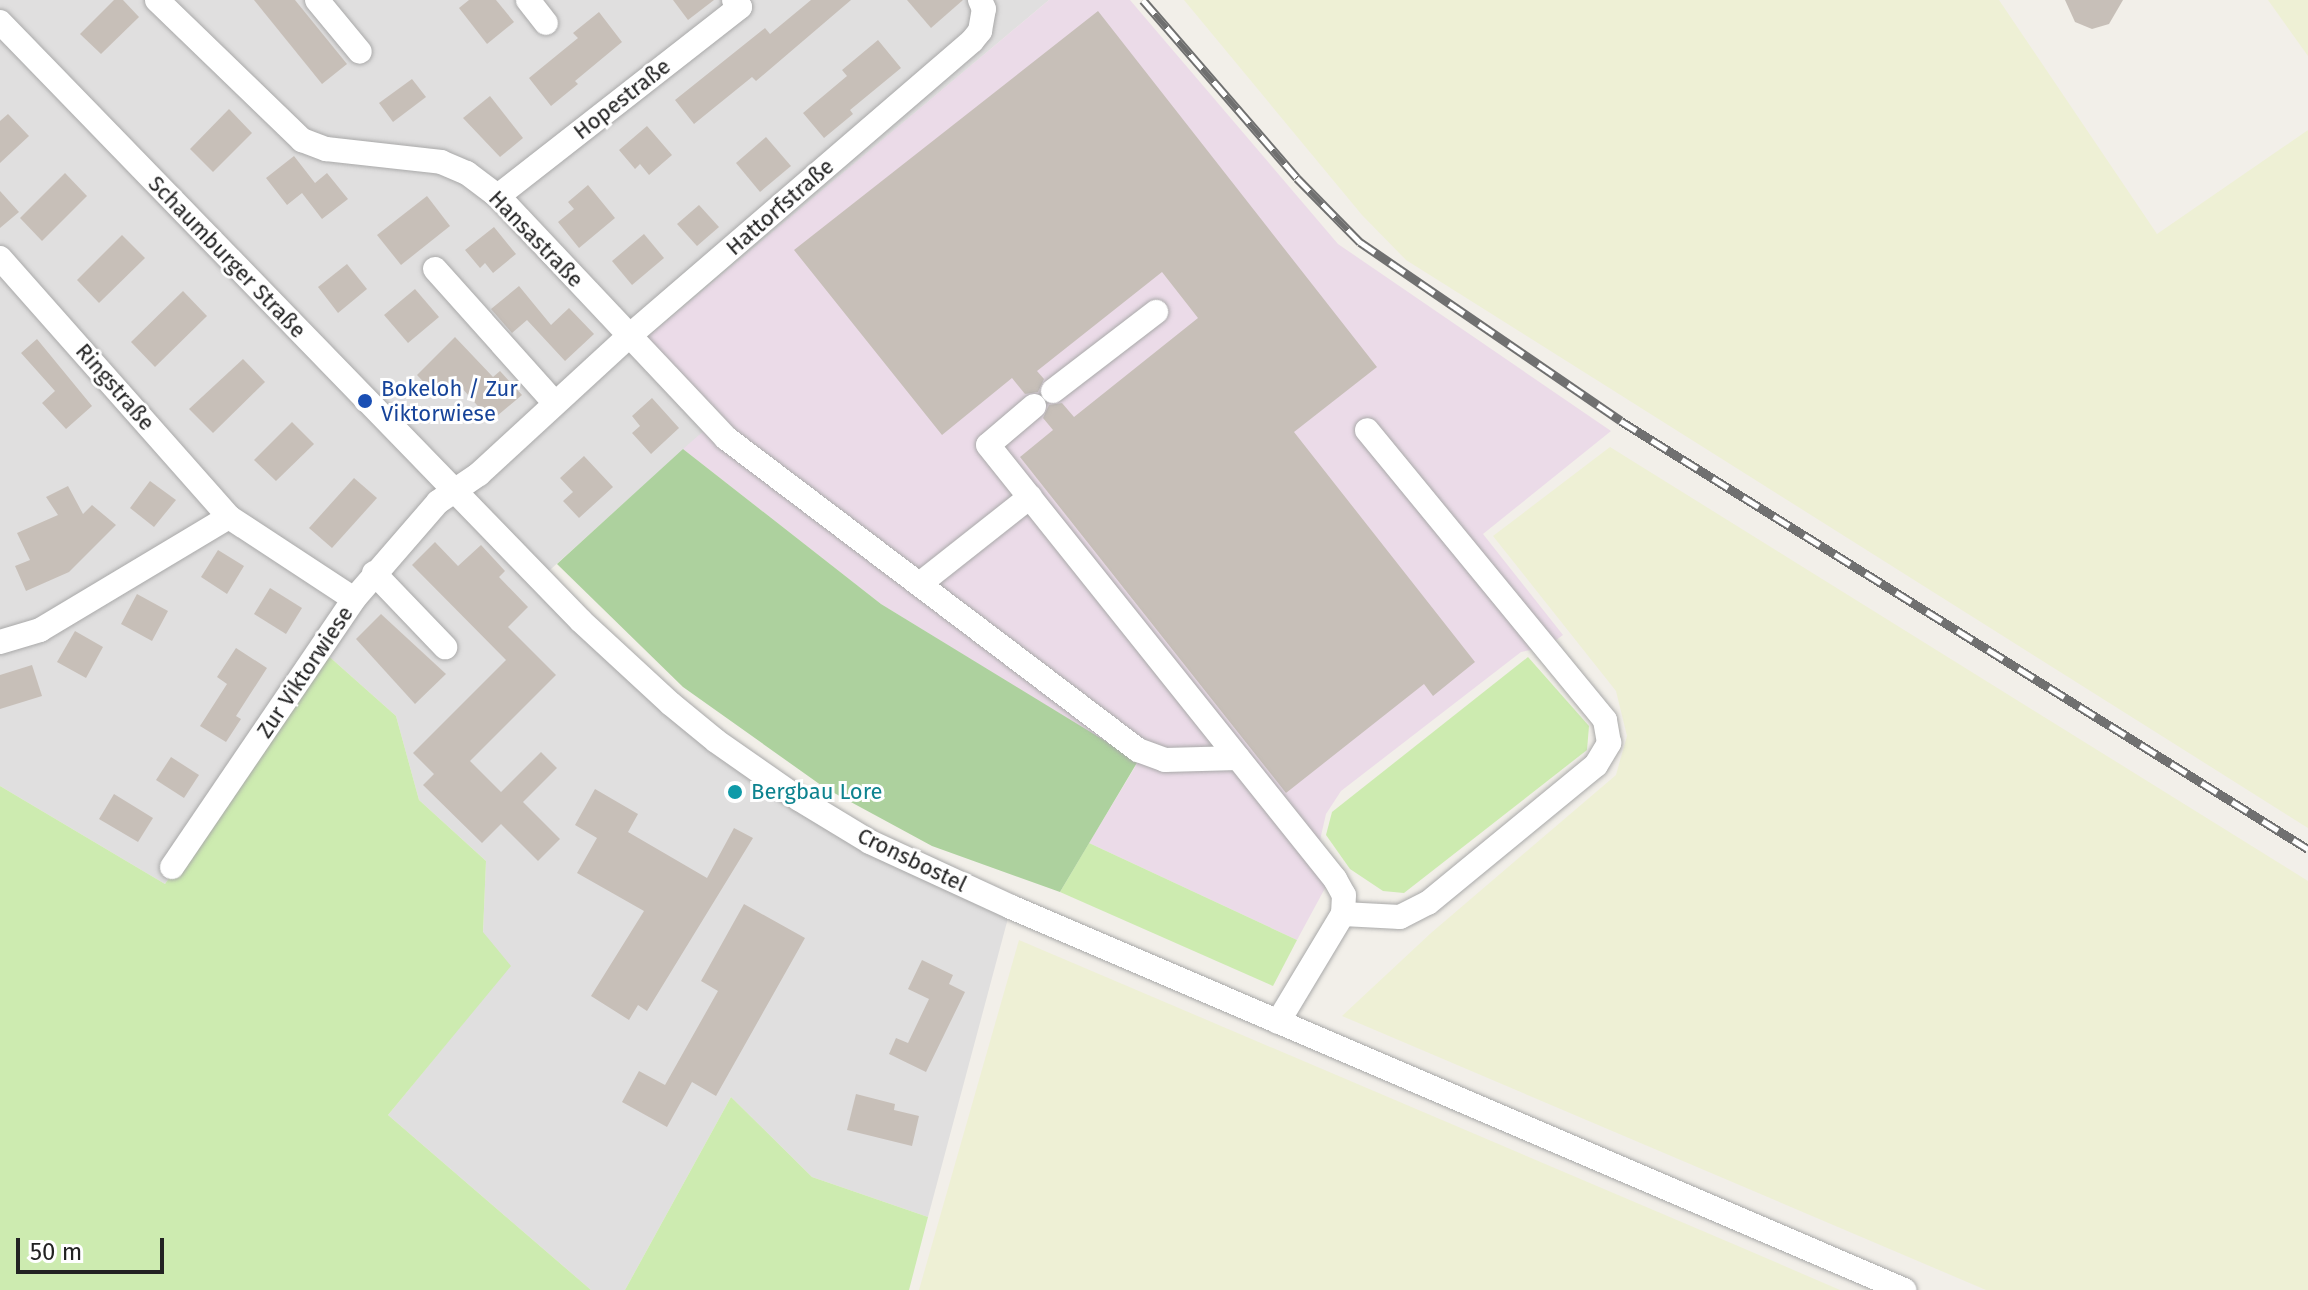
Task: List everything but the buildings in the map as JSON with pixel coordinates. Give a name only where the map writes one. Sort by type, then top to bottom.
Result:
[{"type":"street","points":[[317,0],[360,52]]},
{"type":"street","points":[[528,0],[546,23]]},
{"type":"street","name":"Hopestraße","points":[[498,196],[740,7],[734,0]]},
{"type":"street","name":"Hattorfstraße","points":[[454,491],[479,474],[628,337],[972,41],[980,31],[984,9],[980,0]]},
{"type":"street","name":"Hansastraße","points":[[170,4],[302,140],[326,149],[441,162],[467,173],[498,196],[726,438],[1138,750],[1165,760],[1238,758]]},
{"type":"street","name":"Schaumburger Straße","points":[[0,22],[454,491]]},
{"type":"street","name":"Ringstraße","points":[[0,258],[229,517],[354,599]]},
{"type":"street","points":[[435,269],[555,403]]},
{"type":"street","points":[[1156,312],[988,445],[1335,879],[1344,895],[1343,914],[1278,1022]]},
{"type":"street","points":[[1343,914],[1400,917],[1428,903],[1596,765],[1609,743],[1605,720],[1367,430]]},
{"type":"street","name":"Zur Viktorwiese","points":[[172,867],[354,599],[438,502],[454,491]]},
{"type":"street","name":"Cronsbostel","points":[[454,491],[640,678],[716,741],[799,799],[870,842],[1278,1022],[1904,1290]]},
{"type":"street","points":[[921,583],[1030,497]]},
{"type":"street","points":[[0,642],[40,630],[229,517]]},
{"type":"street","points":[[374,573],[445,647]]},
{"type":"shaded area","points":[[0,0],[1049,0],[646,339],[722,415],[541,578],[799,799],[1011,907],[928,1217],[812,1177],[731,1097],[625,1290],[591,1290],[388,1115],[510,966],[483,933],[486,861],[419,800],[396,716],[324,652],[165,884],[0,786]]},
{"type":"shaded area","points":[[1049,0],[1130,0],[1338,244],[1611,431],[1483,534],[1563,635],[1548,646],[1521,652],[1341,791],[1326,814],[1320,840],[1337,866],[1297,940],[1089,843],[1138,762],[881,604],[683,449],[722,415],[645,339]]},
{"type":"green space","points":[[1184,0],[1999,0],[2157,234],[2308,130],[2308,828],[1406,260],[1362,215]]},
{"type":"green space","points":[[2268,0],[2308,0],[2308,56]]},
{"type":"green space","points":[[1610,447],[2308,881],[2308,1290],[1986,1290],[1342,1016],[1431,933],[1616,775],[1627,736],[1616,691],[1493,536]]},
{"type":"green space","points":[[683,449],[881,604],[1138,761],[1060,892],[932,846],[825,788],[683,687],[557,564]]},
{"type":"green space","points":[[324,652],[396,716],[419,800],[486,861],[483,932],[511,966],[388,1115],[591,1290],[0,1290],[0,786],[165,884]]},
{"type":"green space","points":[[1528,657],[1589,726],[1587,750],[1404,893],[1383,891],[1350,869],[1326,835],[1332,812]]},
{"type":"green space","points":[[1089,843],[1297,940],[1273,986],[1060,892]]},
{"type":"green space","points":[[1019,940],[1738,1246],[1840,1290],[919,1290]]},
{"type":"green space","points":[[731,1097],[812,1177],[928,1217],[909,1290],[625,1290]]},
{"type":"railway","points":[[1143,0],[1297,178],[1360,242],[1621,421],[2308,849]]},
{"type":"place","name":"Bokeloh / Zur Viktorwiese","points":[[365,401]]},
{"type":"place","name":"Bergbau Lore","points":[[735,792]]}]
